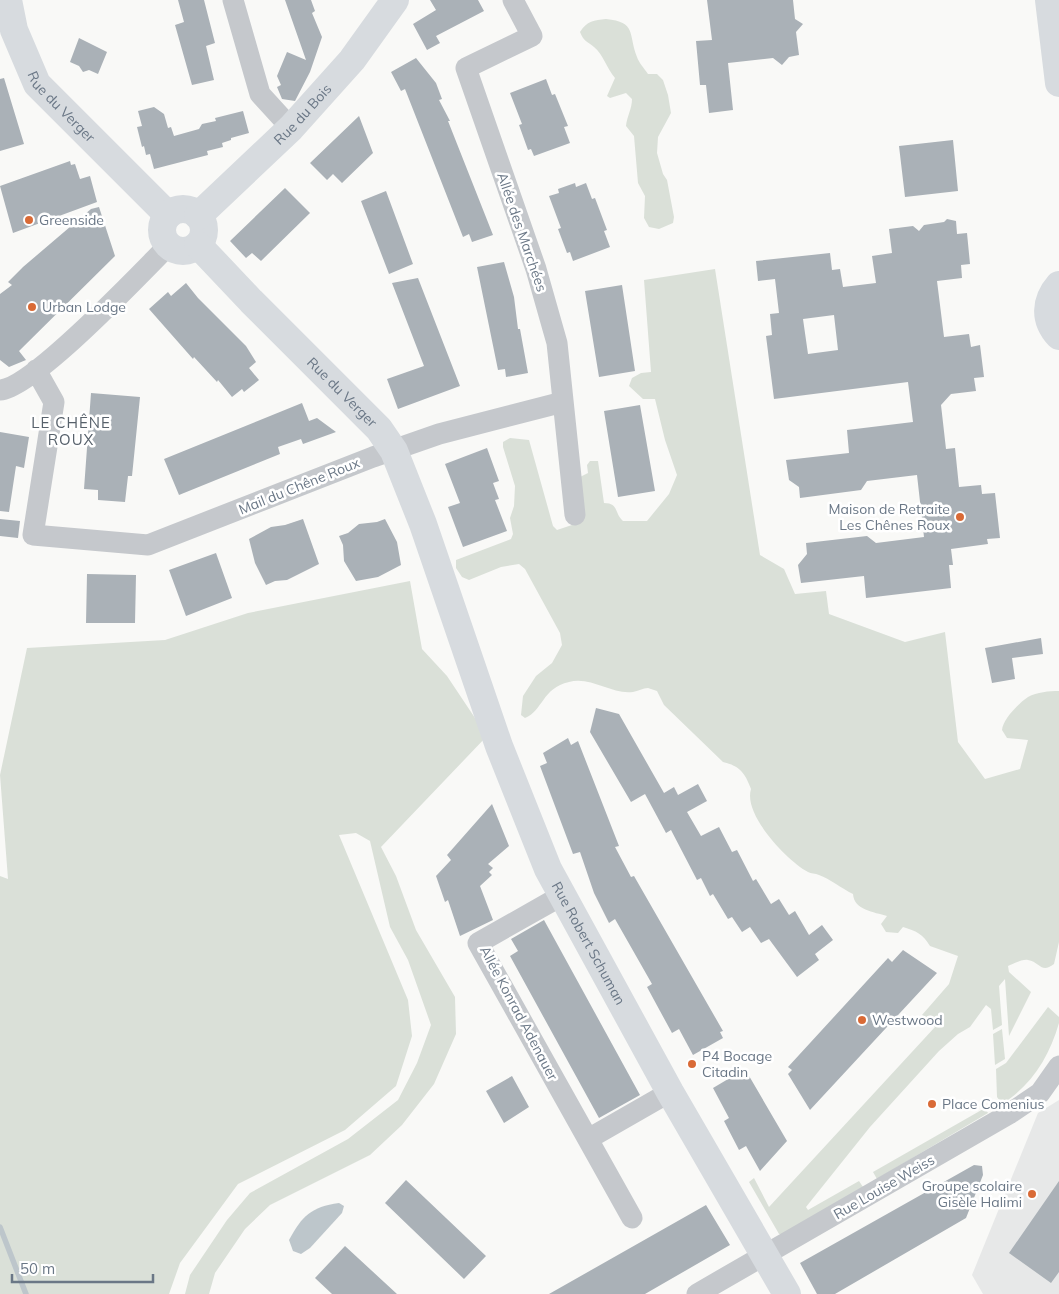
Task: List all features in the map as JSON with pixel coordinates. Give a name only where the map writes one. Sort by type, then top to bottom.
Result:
[{"type":"street","name":"Rue du Verger","points":[[8,0],[7,31],[37,84],[168,215]]},
{"type":"street","points":[[234,0],[260,94],[292,128]]},
{"type":"street","name":"Rue du Bois","points":[[198,216],[292,128],[352,60],[395,0]]},
{"type":"street","name":"Allée des Marchées","points":[[513,0],[532,36],[466,68],[536,269],[557,343],[575,514]]},
{"type":"street","points":[[1049,0],[1059,83]]},
{"type":"street","points":[[184,209],[198,216],[204,229],[198,245],[183,252],[168,246],[162,236],[162,229],[168,215],[177,210],[184,209]]},
{"type":"street","name":"Rue du Verger","points":[[198,245],[251,301],[380,429],[394,451],[441,570]]},
{"type":"street","points":[[0,390],[6,389],[36,370],[92,323],[168,246]]},
{"type":"street","points":[[1059,285],[1051,297],[1047,311],[1052,328],[1059,336]]},
{"type":"street","name":"Mail du Chêne Roux","points":[[36,370],[54,402],[33,535],[148,545],[373,457],[439,434],[563,402]]},
{"type":"street","name":"Rue Robert Schuman","points":[[441,570],[503,755],[530,825],[561,896],[670,1092],[787,1294]]},
{"type":"street","name":"Allée Konrad Adenauer","points":[[561,896],[478,943],[632,1218]]},
{"type":"street","name":"Rue Louise Weiss","points":[[697,1294],[1010,1114],[1040,1093],[1059,1066]]},
{"type":"street","points":[[588,1139],[670,1092]]},
{"type":"shaded area","points":[[606,19],[623,23],[627,26],[630,30],[639,61],[648,74],[657,74],[663,80],[668,95],[671,113],[658,137],[657,153],[663,174],[667,180],[674,217],[673,223],[659,229],[649,227],[644,218],[645,196],[638,183],[634,136],[626,126],[632,99],[626,93],[610,98],[607,96],[615,78],[600,54],[584,40],[580,32],[585,25],[591,22]]},
{"type":"shaded area","points":[[715,269],[760,555],[784,569],[795,594],[826,591],[829,614],[905,642],[945,632],[958,742],[985,779],[1020,769],[1028,740],[1007,738],[1002,730],[1005,721],[1012,712],[1032,695],[1059,691],[1059,942],[1054,964],[1043,968],[1032,961],[1026,960],[1008,966],[1009,972],[1031,992],[1009,1036],[1005,979],[999,986],[1002,1025],[993,1030],[991,1009],[986,1005],[970,1027],[958,1034],[939,1051],[870,1127],[806,1207],[808,1210],[859,1181],[863,1187],[782,1234],[779,1234],[749,1182],[754,1178],[769,1207],[935,1027],[922,1015],[949,984],[958,956],[930,946],[922,936],[908,928],[903,927],[898,933],[886,932],[881,924],[887,916],[861,907],[857,904],[853,894],[818,874],[810,873],[799,866],[778,847],[760,823],[753,811],[750,799],[751,789],[744,774],[738,768],[723,762],[664,705],[657,691],[644,688],[633,692],[625,692],[585,681],[569,682],[553,689],[531,715],[525,718],[521,715],[523,696],[536,676],[552,663],[562,645],[560,633],[525,569],[519,564],[501,567],[469,580],[462,577],[456,568],[456,560],[511,539],[513,534],[510,518],[514,506],[515,486],[503,447],[503,442],[510,438],[529,440],[553,526],[557,530],[581,522],[580,477],[588,473],[587,465],[590,461],[598,461],[604,503],[612,505],[623,521],[647,521],[669,494],[677,475],[665,440],[655,399],[643,399],[629,386],[632,378],[641,373],[651,372],[644,280]]},
{"type":"shaded area","points":[[410,581],[422,649],[447,676],[487,736],[381,847],[396,876],[416,930],[455,997],[456,1034],[434,1084],[402,1125],[370,1155],[270,1205],[245,1229],[215,1273],[209,1294],[185,1294],[190,1275],[227,1220],[250,1193],[348,1139],[398,1100],[417,1063],[431,1025],[408,960],[390,927],[370,841],[356,833],[339,835],[408,1000],[412,1036],[396,1086],[345,1130],[238,1184],[180,1263],[169,1294],[0,1294],[0,876],[8,879],[0,775],[27,648],[165,640],[248,613]]},
{"type":"shaded area","points":[[1048,1007],[1059,1017],[1059,1023],[1050,1047],[1031,1079],[1002,1104],[997,1097],[996,1069],[1006,1063]]},
{"type":"shaded area","points":[[1002,1029],[1005,1059],[995,1065],[993,1034]]},
{"type":"shaded area","name":"Groupe scolaire Gisèle Halimi","points":[[1059,1100],[1059,1294],[983,1294],[972,1275],[1038,1113]]},
{"type":"shaded area","points":[[985,1108],[988,1113],[877,1179],[873,1172]]},
{"type":"shaded area","points":[[339,1203],[344,1206],[342,1213],[310,1248],[301,1254],[293,1251],[289,1240],[303,1219],[314,1210]]},
{"type":"building","points":[[178,0],[204,0],[215,43],[206,46],[214,80],[192,85],[175,25],[184,22]]},
{"type":"building","points":[[285,0],[311,0],[315,11],[312,13],[322,37],[310,72],[295,101],[282,99],[277,87],[281,85],[277,76],[287,52],[306,60]]},
{"type":"building","points":[[430,0],[478,0],[484,11],[436,36],[440,43],[427,50],[413,24],[436,10]]},
{"type":"building","points":[[707,0],[793,0],[795,19],[803,24],[796,32],[799,55],[789,57],[782,65],[773,58],[728,63],[733,110],[709,113],[706,85],[700,85],[696,41],[712,40]]},
{"type":"building","points":[[79,38],[107,52],[98,74],[89,70],[83,72],[79,66],[70,62]]},
{"type":"building","points":[[416,58],[436,83],[442,99],[439,100],[450,121],[448,121],[493,235],[472,242],[469,234],[463,237],[405,89],[401,91],[391,72]]},
{"type":"building","points":[[4,78],[24,144],[0,151],[0,79]]},
{"type":"building","points":[[546,79],[552,95],[555,94],[568,126],[564,127],[570,143],[534,156],[531,149],[528,150],[519,125],[522,124],[510,93]]},
{"type":"building","points":[[154,107],[164,114],[168,128],[171,127],[174,136],[199,129],[202,124],[216,121],[215,118],[243,111],[249,133],[231,138],[231,140],[222,143],[223,147],[207,151],[208,155],[154,169],[150,154],[146,155],[144,146],[142,147],[137,127],[142,126],[138,111]]},
{"type":"building","points":[[359,116],[373,153],[342,183],[333,174],[327,180],[310,163]]},
{"type":"building","points":[[953,140],[958,191],[905,197],[899,146]]},
{"type":"building","name":"Greenside","points":[[70,161],[71,165],[75,164],[80,179],[90,176],[97,202],[13,233],[0,186]]},
{"type":"building","points":[[575,183],[576,187],[586,183],[592,199],[595,198],[607,230],[604,231],[610,247],[573,261],[570,252],[567,253],[558,229],[561,228],[549,196],[559,193],[558,189]]},
{"type":"building","points":[[285,188],[310,213],[261,261],[252,253],[246,258],[230,241]]},
{"type":"building","points":[[386,191],[413,264],[389,274],[361,201]]},
{"type":"building","name":"Urban Lodge","points":[[99,207],[115,256],[19,351],[26,360],[9,367],[0,360],[0,294],[12,285],[8,282],[23,267],[91,209]]},
{"type":"building","points":[[947,219],[956,221],[957,234],[967,233],[970,264],[961,265],[962,278],[937,281],[944,337],[969,334],[971,347],[980,345],[984,377],[974,378],[976,391],[951,394],[941,405],[946,449],[955,448],[959,487],[981,485],[982,494],[995,493],[1000,538],[987,539],[988,544],[951,549],[953,565],[949,565],[951,588],[866,598],[864,576],[801,583],[798,565],[807,554],[806,543],[867,536],[876,543],[924,537],[917,475],[867,481],[861,490],[800,498],[799,487],[789,480],[786,460],[849,453],[847,430],[913,422],[908,382],[774,399],[766,336],[772,335],[770,314],[779,313],[775,279],[758,281],[756,261],[830,253],[832,270],[840,269],[843,287],[876,283],[872,256],[892,253],[889,229],[913,226],[919,231],[924,225],[944,222]],"holes":[[[834,315],[838,350],[808,354],[803,319]]]},
{"type":"building","points":[[504,262],[514,297],[518,329],[520,329],[528,373],[506,377],[505,369],[498,370],[477,267]]},
{"type":"building","points":[[418,278],[460,386],[398,409],[387,379],[424,366],[392,283]]},
{"type":"building","points":[[186,283],[198,298],[246,346],[256,362],[249,368],[259,380],[244,392],[242,389],[232,397],[218,380],[217,382],[194,357],[193,359],[149,309],[168,292],[171,296]]},
{"type":"building","points":[[622,285],[635,371],[599,377],[585,291]]},
{"type":"building","points":[[91,393],[140,397],[132,476],[128,476],[125,502],[98,500],[98,490],[84,489]]},
{"type":"building","points":[[302,403],[309,421],[317,418],[336,432],[303,444],[301,439],[278,447],[280,454],[179,495],[164,459]]},
{"type":"building","points":[[640,405],[655,491],[618,497],[604,411]]},
{"type":"building","points":[[0,432],[29,437],[24,468],[16,466],[9,512],[0,511]]},
{"type":"building","points":[[487,448],[499,481],[493,483],[499,499],[495,500],[507,531],[463,547],[448,507],[460,503],[445,464]]},
{"type":"building","points":[[0,519],[20,521],[18,538],[0,536]]},
{"type":"building","points":[[303,519],[319,564],[287,580],[275,581],[266,585],[255,563],[249,539],[271,527]]},
{"type":"building","points":[[385,519],[397,542],[401,565],[378,577],[356,581],[344,561],[343,545],[339,536],[348,533],[359,524]]},
{"type":"building","points":[[216,553],[232,598],[186,616],[169,570]]},
{"type":"building","points":[[87,574],[136,575],[135,623],[86,623]]},
{"type":"building","points":[[1041,638],[1043,654],[1012,658],[1015,679],[992,683],[985,648]]},
{"type":"building","points":[[596,708],[619,714],[664,793],[674,787],[678,795],[698,784],[707,801],[687,812],[701,836],[719,827],[732,852],[737,850],[753,881],[756,879],[771,904],[779,899],[789,915],[795,911],[809,935],[822,925],[833,940],[815,954],[819,960],[797,977],[769,939],[761,943],[750,927],[742,932],[732,917],[728,919],[713,894],[710,896],[701,878],[697,880],[671,830],[666,833],[645,794],[631,802],[590,732]]},
{"type":"building","points":[[568,738],[571,745],[578,741],[619,846],[615,847],[631,877],[634,876],[723,1031],[720,1032],[723,1038],[693,1055],[679,1029],[672,1033],[647,987],[652,984],[615,919],[609,923],[594,893],[580,852],[573,854],[540,766],[547,763],[543,753]]},
{"type":"building","points":[[492,804],[509,846],[488,864],[493,868],[489,872],[492,875],[480,886],[493,920],[460,936],[448,900],[445,902],[436,876],[451,860],[447,855]]},
{"type":"building","points":[[544,920],[640,1095],[599,1118],[510,956],[518,951],[511,939]]},
{"type":"building","name":"Westwood","points":[[903,950],[937,973],[810,1110],[788,1074],[792,1070],[788,1067],[888,958],[892,962]]},
{"type":"building","points":[[745,1069],[787,1141],[760,1171],[746,1146],[739,1150],[724,1121],[729,1118],[713,1088]]},
{"type":"building","points":[[512,1076],[529,1107],[504,1123],[486,1091]]},
{"type":"building","points":[[974,1165],[982,1166],[983,1175],[966,1218],[835,1294],[817,1294],[800,1263]]},
{"type":"building","points":[[406,1180],[486,1256],[464,1279],[385,1203]]},
{"type":"building","points":[[1059,1181],[1059,1272],[1051,1283],[1009,1253]]},
{"type":"building","points":[[706,1205],[730,1245],[645,1294],[549,1294]]},
{"type":"building","points":[[345,1246],[397,1294],[332,1294],[315,1278]]},
{"type":"waterway","points":[[0,1227],[26,1294]]},
{"type":"place","name":"Greenside","points":[[29,220]]},
{"type":"place","name":"Urban Lodge","points":[[32,307]]},
{"type":"place","name":"Maison de Retraite Les Chênes Roux","points":[[960,517]]},
{"type":"place","name":"Westwood","points":[[862,1020]]},
{"type":"place","name":"P4 Bocage Citadin","points":[[692,1064]]},
{"type":"place","name":"Place Comenius","points":[[932,1104]]},
{"type":"place","name":"Groupe scolaire Gisèle Halimi","points":[[1032,1194]]},
{"type":"district","name":"LE CHÊNE ROUX","points":[[71,432]]}]
